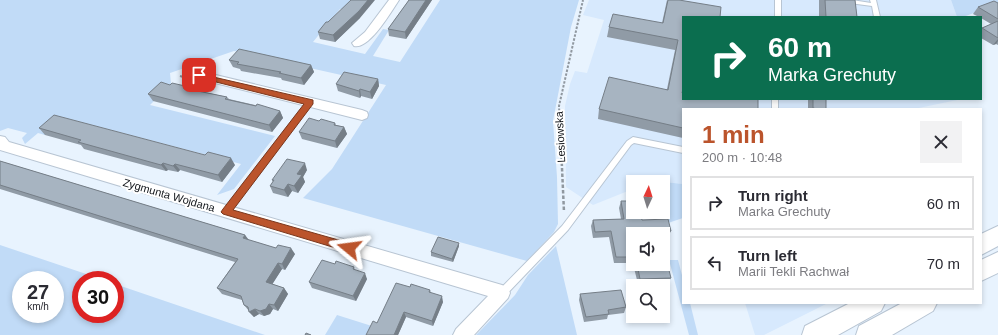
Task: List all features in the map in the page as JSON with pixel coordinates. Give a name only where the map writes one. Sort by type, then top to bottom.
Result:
[{"type":"main road","points":[[982,243],[998,235]]},
{"type":"main road","points":[[982,270],[998,262]]},
{"type":"main road","points":[[814,335],[871,304]]},
{"type":"main road","points":[[868,335],[923,304]]},
{"type":"street","points":[[358,43],[369,34],[394,0]]},
{"type":"street","points":[[193,77],[362,114]]},
{"type":"street","name":"Zygmunta Wojdana","points":[[0,141],[0,143],[4,146],[502,293]]},
{"type":"street","points":[[462,335],[502,293]]},
{"type":"lane","points":[[778,0],[779,16]]},
{"type":"lane","points":[[842,0],[874,3],[877,16]]},
{"type":"lane","points":[[226,212],[310,102]]},
{"type":"lane","points":[[502,293],[564,228],[629,143],[633,140],[682,150]]},
{"type":"path","name":"Lesiowska","points":[[564,228],[559,106],[583,0]]},
{"type":"path","points":[[180,76],[193,77]]},
{"type":"shaded area","points":[[0,0],[358,0],[349,11],[340,9],[313,42],[365,54],[383,29],[389,30],[373,56],[400,62],[440,0],[579,0],[571,27],[553,121],[557,177],[558,224],[554,232],[527,261],[303,198],[332,169],[386,85],[234,51],[170,73],[171,84],[150,105],[275,136],[234,189],[217,195],[241,164],[65,118],[45,135],[38,133],[25,144],[22,138],[27,133],[8,128],[0,131]]},
{"type":"shaded area","points":[[589,0],[951,0],[957,16],[682,16],[682,100],[957,100],[919,108],[682,108],[682,184],[670,183],[670,175],[626,175],[626,192],[593,205],[566,187],[565,106],[570,84],[575,71],[587,73],[604,20],[583,15]]},
{"type":"shaded area","points":[[951,0],[998,0],[998,10],[987,9],[968,15],[957,16]]},
{"type":"shaded area","points":[[670,183],[682,184],[682,218],[668,223],[667,219],[670,219]]},
{"type":"shaded area","points":[[0,245],[77,271],[72,271],[72,323],[124,323],[124,287],[265,335],[0,335]]},
{"type":"shaded area","points":[[556,246],[577,335],[476,335],[515,295],[528,275]]},
{"type":"shaded area","points":[[670,260],[678,260],[682,275],[682,304],[690,304],[698,335],[689,335]]},
{"type":"shaded area","points":[[745,304],[826,304],[764,335],[755,335]]},
{"type":"shaded area","points":[[337,315],[375,327],[371,335],[325,335]]},
{"type":"building","points":[[351,0],[368,0],[359,11],[333,35],[318,32],[326,22],[328,22]]},
{"type":"building","points":[[409,0],[426,0],[405,32],[388,29]]},
{"type":"building","points":[[668,0],[679,0],[721,7],[720,16],[682,16],[682,100],[758,100],[758,108],[682,108],[682,128],[599,109],[609,77],[668,90],[678,40],[609,27],[613,14],[663,23]]},
{"type":"building","points":[[825,0],[855,0],[857,16],[826,16]]},
{"type":"building","points":[[994,1],[998,3],[998,19],[978,7]]},
{"type":"building","points":[[998,21],[998,38],[982,28]]},
{"type":"building","points":[[239,49],[311,65],[301,78],[279,73],[281,72],[237,64],[239,62],[229,60]]},
{"type":"building","points":[[344,72],[378,79],[370,92],[360,89],[359,91],[336,84]]},
{"type":"building","points":[[161,82],[170,85],[172,83],[185,86],[183,88],[227,97],[225,99],[256,106],[257,104],[280,111],[269,125],[148,94]]},
{"type":"building","points":[[813,100],[826,100],[826,108],[813,108]]},
{"type":"building","points":[[54,115],[205,155],[208,152],[231,158],[218,175],[175,164],[173,166],[163,163],[161,165],[78,142],[81,140],[39,128]]},
{"type":"building","points":[[309,118],[319,121],[321,119],[335,123],[334,125],[344,127],[335,141],[299,132]]},
{"type":"building","points":[[287,159],[305,163],[297,174],[302,175],[294,186],[288,184],[284,190],[270,186],[274,180],[272,180]]},
{"type":"building","points":[[0,161],[245,235],[243,238],[276,248],[278,245],[291,248],[282,264],[278,263],[266,282],[284,288],[274,305],[269,304],[266,309],[260,311],[255,309],[249,312],[248,307],[244,305],[241,296],[217,288],[238,259],[0,185]]},
{"type":"building","points":[[621,201],[626,201],[626,219],[668,219],[670,227],[626,227],[626,257],[616,257],[611,231],[595,232],[593,220],[624,219]]},
{"type":"building","points":[[438,237],[459,243],[452,259],[431,252]]},
{"type":"building","points":[[322,260],[335,264],[336,261],[354,267],[353,269],[365,273],[353,296],[309,282]]},
{"type":"building","points":[[638,271],[669,271],[671,278],[640,279]]},
{"type":"building","points":[[396,283],[410,287],[411,284],[430,290],[429,292],[442,296],[432,321],[404,312],[394,335],[366,335],[373,321],[377,323]]},
{"type":"building","points":[[621,290],[626,307],[608,310],[609,314],[586,317],[580,294]]},
{"type":"route","points":[[199,75],[310,102],[226,212],[349,248]]}]
